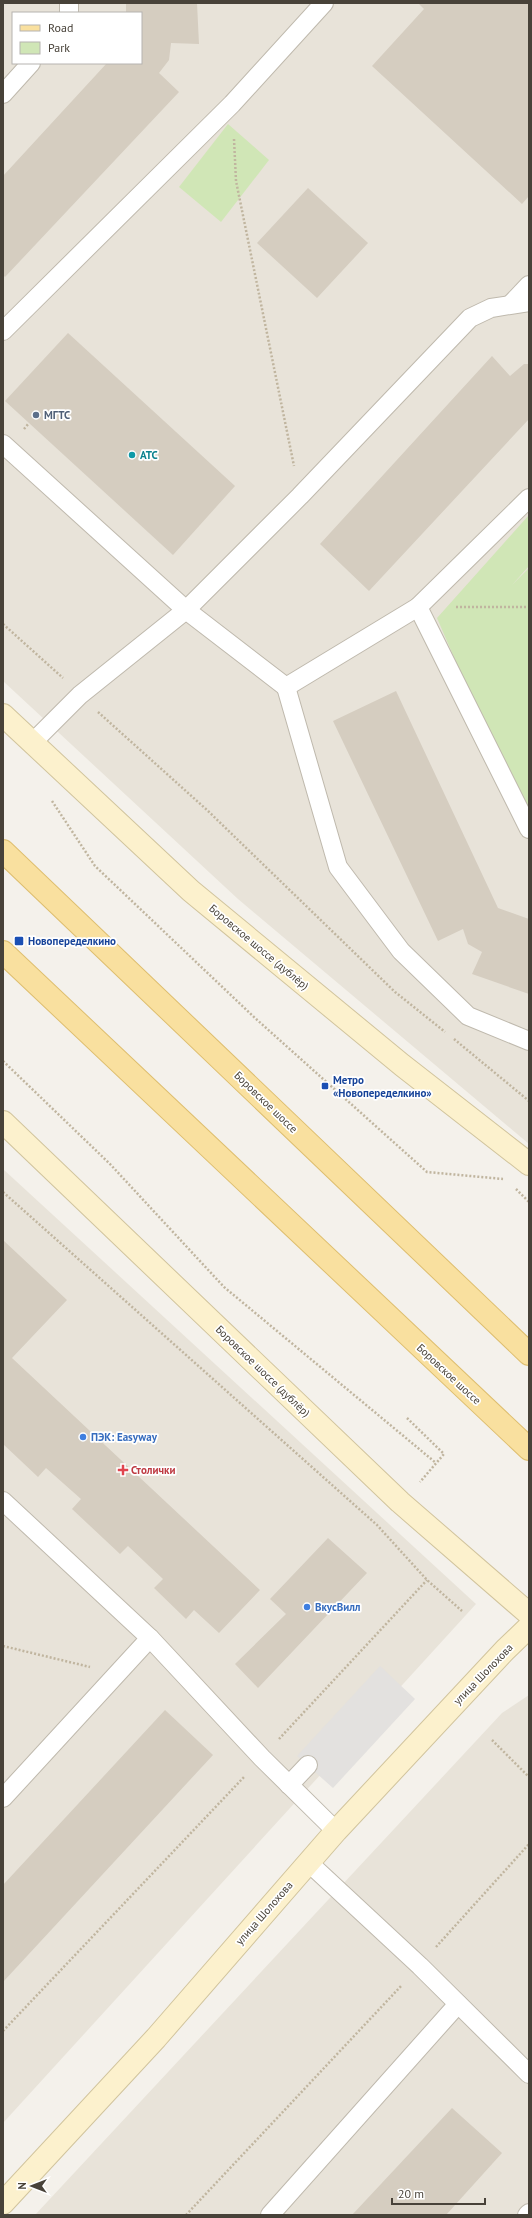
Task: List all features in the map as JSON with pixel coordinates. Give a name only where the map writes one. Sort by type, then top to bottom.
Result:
[{"type":"main road","name":"Боровское шоссе","points":[[3,851],[529,1354]]},
{"type":"main road","name":"Боровское шоссе","points":[[3,952],[529,1449]]},
{"type":"street","name":"Боровское шоссе (дублёр)","points":[[3,715],[191,891],[402,1065],[529,1164]]},
{"type":"street","name":"Боровское шоссе (дублёр)","points":[[3,1122],[400,1502],[529,1614]]},
{"type":"street","name":"улица Шолохова","points":[[3,2203],[156,2038],[336,1831],[505,1650],[529,1627]]},
{"type":"lane","points":[[3,331],[232,104],[324,3]]},
{"type":"lane","points":[[3,94],[30,64]]},
{"type":"lane","points":[[511,304],[529,285]]},
{"type":"lane","points":[[32,743],[80,695],[186,610],[300,496],[470,318],[491,308],[529,302]]},
{"type":"lane","points":[[3,444],[186,610],[286,687],[338,868],[401,951],[468,1016],[529,1041]]},
{"type":"lane","points":[[286,687],[418,608],[529,498]]},
{"type":"lane","points":[[418,608],[529,829]]},
{"type":"lane","points":[[3,1501],[150,1638],[262,1758],[336,1831]]},
{"type":"lane","points":[[3,1798],[150,1638]]},
{"type":"lane","points":[[289,1785],[308,1765]]},
{"type":"lane","points":[[308,1862],[420,1966],[529,2074]]},
{"type":"lane","points":[[270,2215],[458,2004]]},
{"type":"path","points":[[232,104],[236,181],[300,496]]},
{"type":"path","points":[[418,608],[529,607]]},
{"type":"path","points":[[3,624],[207,810],[395,992],[529,1102]]},
{"type":"path","points":[[48,795],[95,866],[255,1018],[427,1172],[505,1179]]},
{"type":"path","points":[[3,1061],[110,1164],[224,1287],[436,1463]]},
{"type":"path","points":[[515,1188],[529,1202]]},
{"type":"path","points":[[3,1192],[377,1525],[427,1580],[462,1611]]},
{"type":"path","points":[[407,1418],[444,1454],[416,1487]]},
{"type":"path","points":[[3,2031],[262,1758],[427,1580]]},
{"type":"path","points":[[3,1646],[118,1673]]},
{"type":"path","points":[[492,1740],[529,1777]]},
{"type":"path","points":[[186,2215],[420,1966],[529,1844]]},
{"type":"shaded area","points":[[3,3],[529,3],[529,1144],[238,899],[3,681]]},
{"type":"shaded area","points":[[3,1169],[476,1604],[3,2123]]},
{"type":"shaded area","points":[[380,1666],[415,1699],[333,1788],[297,1756]]},
{"type":"shaded area","points":[[529,1695],[529,2215],[35,2215],[502,1713]]},
{"type":"green space","points":[[228,124],[269,160],[221,222],[179,187]]},
{"type":"green space","points":[[529,515],[529,566],[512,585],[529,568],[529,831],[437,618]]},
{"type":"building","points":[[126,3],[197,3],[199,44],[171,43],[169,60],[159,73],[179,92],[5,277],[3,275],[3,176],[106,64],[142,64],[142,12],[126,12]]},
{"type":"building","points":[[418,3],[529,3],[529,196],[522,204],[372,66],[424,9]]},
{"type":"building","points":[[308,188],[368,243],[317,298],[257,243]]},
{"type":"building","name":"АТС","points":[[68,333],[235,486],[173,555],[5,401]]},
{"type":"building","points":[[492,356],[510,376],[524,364],[529,364],[529,419],[369,591],[320,544]]},
{"type":"building","points":[[396,691],[498,908],[529,919],[529,994],[472,974],[482,952],[468,944],[463,929],[438,941],[333,721]]},
{"type":"building","points":[[3,1240],[67,1300],[12,1358],[260,1590],[219,1633],[194,1610],[186,1619],[154,1588],[163,1579],[128,1546],[120,1554],[72,1509],[81,1499],[46,1468],[38,1477],[3,1444]]},
{"type":"building","name":"ВкусВилл","points":[[328,1538],[367,1573],[258,1688],[235,1664],[286,1614],[270,1599]]},
{"type":"building","points":[[165,1710],[213,1755],[3,1982],[3,1885]]},
{"type":"building","points":[[452,2108],[502,2153],[446,2215],[352,2215]]},
{"type":"place","name":"МГТС","points":[[36,415]]},
{"type":"place","name":"АТС","points":[[132,455]]},
{"type":"place","name":"Новопеределкино","points":[[19,941]]},
{"type":"place","name":"Метро «Новопеределкино»","points":[[325,1086]]},
{"type":"place","name":"ПЭК: Easyway","points":[[83,1437]]},
{"type":"place","name":"Столички","points":[[123,1470]]},
{"type":"place","name":"ВкусВилл","points":[[307,1607]]}]
